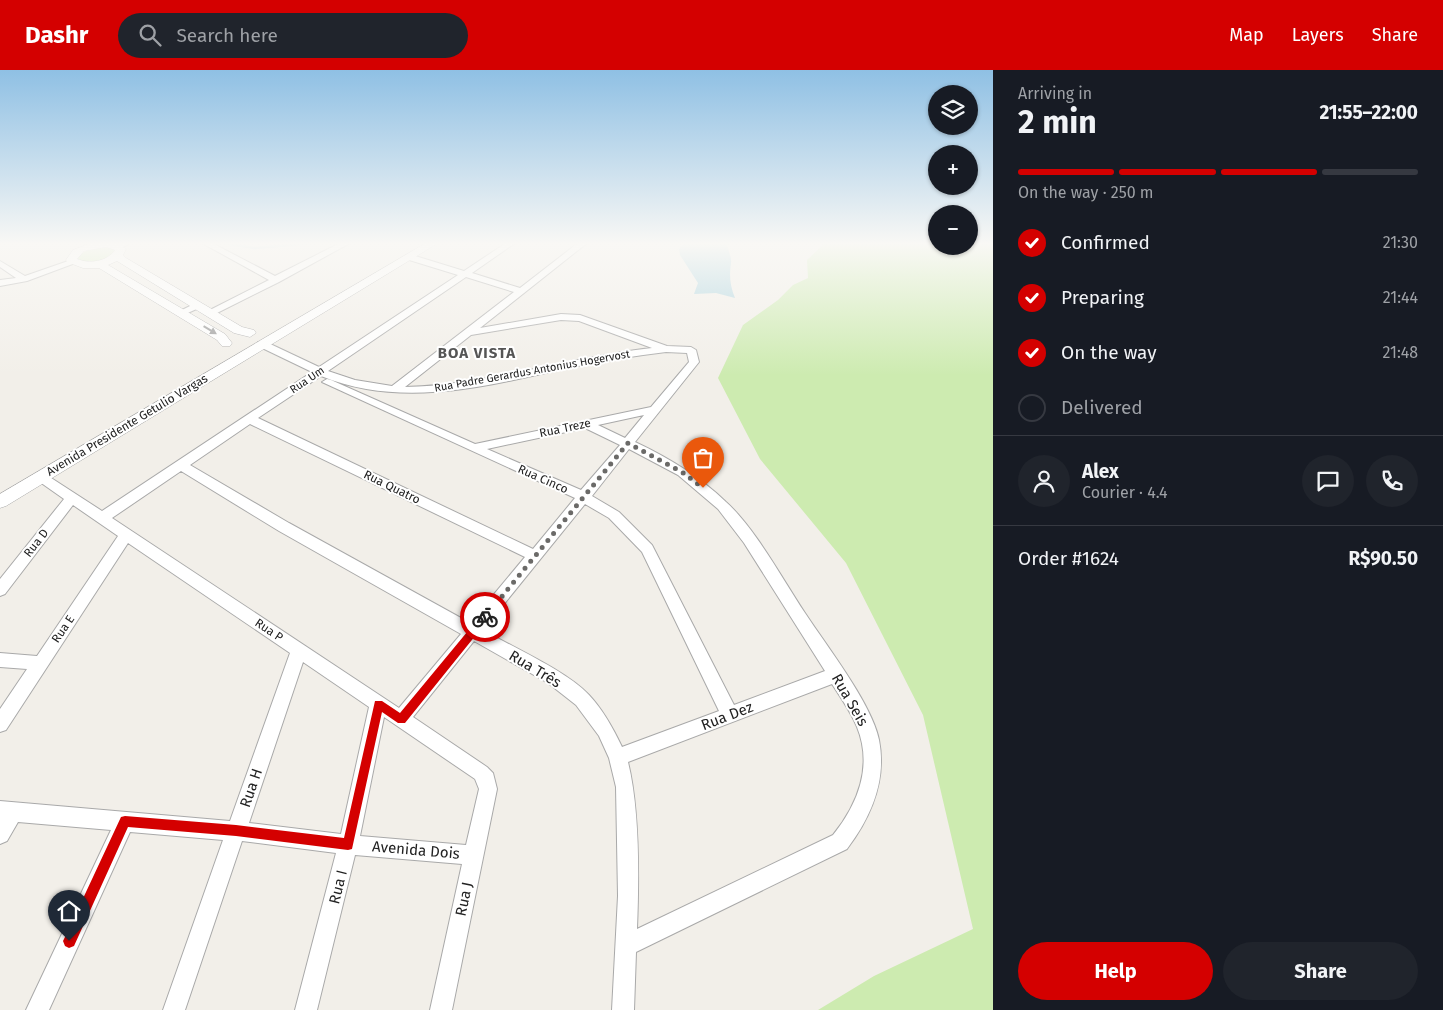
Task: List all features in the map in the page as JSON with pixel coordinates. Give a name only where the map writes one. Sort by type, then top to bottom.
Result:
[{"type":"street","points":[[138,287],[222,337],[226,343]]},
{"type":"street","points":[[167,287],[238,330],[258,339]]},
{"type":"street","points":[[211,313],[262,287]]},
{"type":"street","points":[[273,325],[338,287]]},
{"type":"street","points":[[238,358],[225,354],[223,349],[226,343],[234,337],[258,339],[354,287]]},
{"type":"street","name":"Rua Um","points":[[102,518],[446,287]]},
{"type":"street","points":[[507,287],[521,291]]},
{"type":"street","points":[[395,389],[526,287]]},
{"type":"street","points":[[181,313],[198,305]]},
{"type":"street","points":[[467,333],[561,317],[574,318],[604,325],[666,349]]},
{"type":"street","name":"Avenida Presidente Getulio Vargas","points":[[0,502],[238,358],[258,339]]},
{"type":"street","name":"Rua Padre Gerardus Antonius Hogervost","points":[[258,339],[316,374],[354,383],[395,389],[428,389],[468,384],[666,349],[691,350],[694,362],[656,408]]},
{"type":"street","name":"Rua Cinco","points":[[316,374],[473,448],[584,497],[614,514],[647,549],[730,714]]},
{"type":"street","points":[[401,719],[656,408]]},
{"type":"street","name":"Rua Treze","points":[[473,448],[656,408]]},
{"type":"street","name":"Rua Quatro","points":[[250,419],[535,556]]},
{"type":"street","name":"Rua Seis","points":[[586,424],[628,443],[682,472],[723,506],[749,538],[855,705],[869,734],[871,748],[872,770],[868,798],[856,822],[840,842],[823,852],[626,946]]},
{"type":"street","name":"Rua Três","points":[[181,465],[284,526],[554,678],[582,699],[605,730],[618,757],[625,787],[628,896],[623,1010]]},
{"type":"street","name":"Rua P","points":[[42,477],[481,773],[486,780],[488,789]]},
{"type":"street","name":"Rua D","points":[[0,590],[72,497]]},
{"type":"street","name":"Rua E","points":[[0,724],[126,534]]},
{"type":"street","points":[[0,574],[25,557]]},
{"type":"street","name":"Rua H","points":[[174,1010],[299,650]]},
{"type":"street","points":[[0,660],[40,663]]},
{"type":"street","name":"Rua Dez","points":[[618,757],[835,674]]},
{"type":"street","name":"Rua I","points":[[306,1010],[348,844],[378,704]]},
{"type":"street","name":"Rua J","points":[[441,1010],[488,789]]},
{"type":"street","points":[[0,834],[6,812]]},
{"type":"street","name":"Avenida Dois","points":[[6,812],[125,821],[348,844],[473,854]]},
{"type":"street","points":[[37,1010],[125,821]]},
{"type":"green space","points":[[791,287],[993,287],[993,1010],[818,1010],[874,976],[973,929],[923,715],[846,563],[760,459],[718,378],[743,325],[778,300]]},
{"type":"water","points":[[697,287],[731,287],[735,298],[716,293],[694,294]]},
{"type":"way so far","points":[[485,617],[628,443],[656,456],[703,488]]},
{"type":"district","name":"BOA VISTA","points":[[477,353]]},
{"type":"route","points":[[69,941],[125,821],[348,844],[378,704],[401,719],[485,617]]}]
